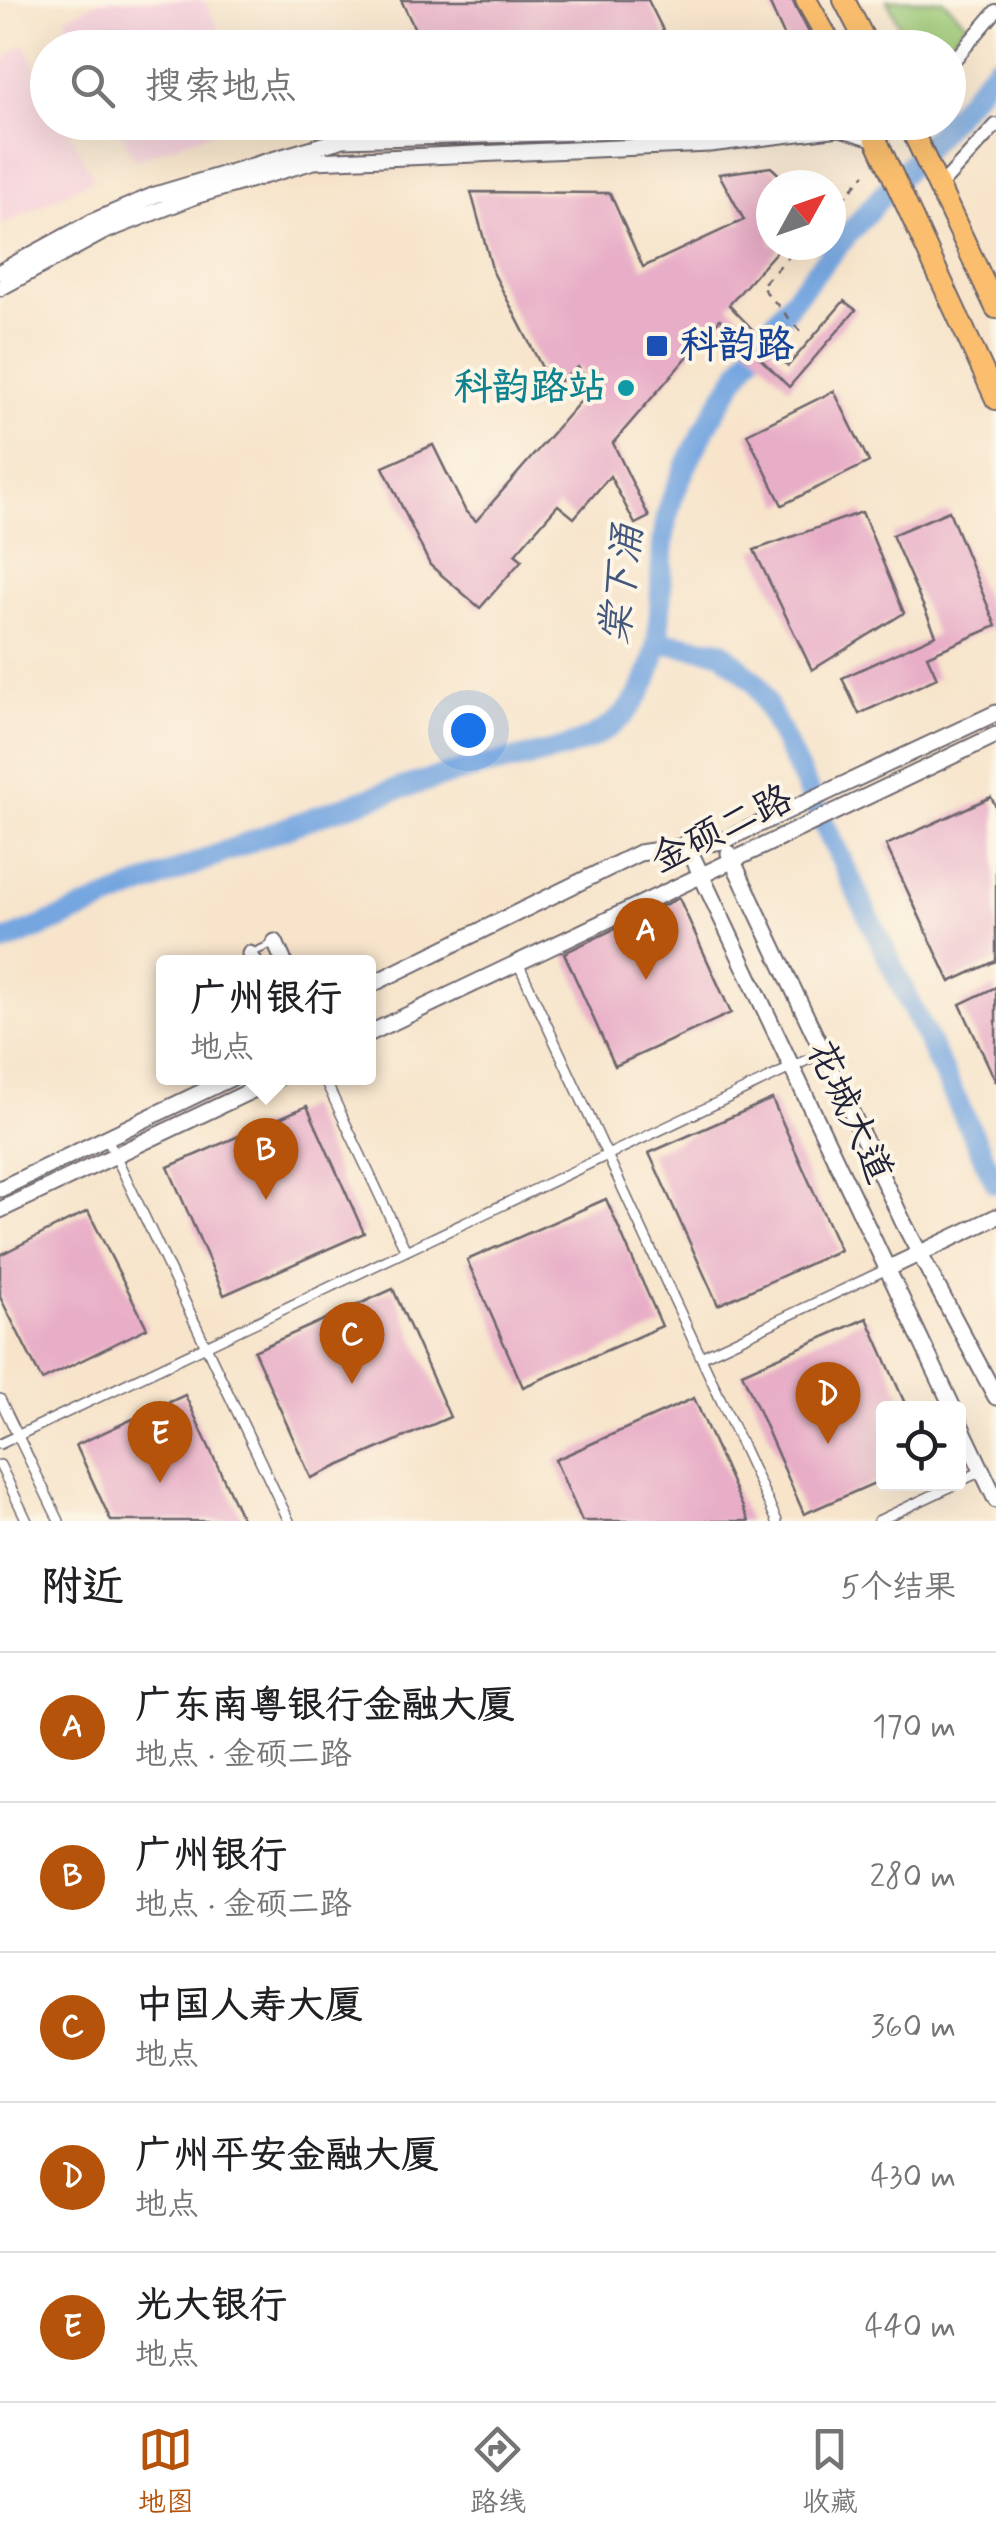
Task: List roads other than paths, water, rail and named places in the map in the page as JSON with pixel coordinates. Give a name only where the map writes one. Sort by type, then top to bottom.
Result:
[{"type":"main road","points":[[808,0],[824,30]]},
{"type":"main road","points":[[844,0],[859,30]]},
{"type":"main road","points":[[876,140],[996,397]]},
{"type":"main road","points":[[916,140],[996,308]]},
{"type":"street","points":[[966,46],[996,11]]},
{"type":"street","points":[[936,179],[996,125]]},
{"type":"street","points":[[0,272],[60,238],[155,194],[343,140]]},
{"type":"street","points":[[0,288],[119,225],[198,194],[314,161],[742,140]]},
{"type":"street","name":"金硕二路","points":[[376,982],[639,854],[686,843],[722,840],[996,712]]},
{"type":"street","name":"金硕二路","points":[[376,1030],[996,734]]},
{"type":"street","name":"花城大道","points":[[722,840],[920,1253],[996,1397]]},
{"type":"street","name":"花城大道","points":[[686,843],[950,1401]]},
{"type":"street","points":[[275,942],[281,955]]},
{"type":"street","points":[[519,965],[778,1521]]},
{"type":"street","points":[[0,1444],[824,1052]]},
{"type":"street","points":[[0,1189],[217,1085]]},
{"type":"street","points":[[0,1210],[263,1085]]},
{"type":"street","points":[[327,1085],[406,1251]]},
{"type":"street","points":[[108,1138],[289,1521]]},
{"type":"street","points":[[702,1358],[996,1217]]},
{"type":"street","points":[[0,1399],[58,1521]]},
{"type":"street","points":[[966,1437],[996,1500]]},
{"type":"street","points":[[0,1465],[26,1521]]},
{"type":"street","points":[[966,1479],[982,1471]]},
{"type":"street","points":[[878,1521],[940,1491]]},
{"type":"lane","points":[[256,955],[275,942]]},
{"type":"waterway","name":"棠下涌","points":[[966,101],[996,67]]},
{"type":"waterway","name":"棠下涌","points":[[0,943],[296,824],[416,784],[577,744],[613,724],[628,710],[644,685],[654,659],[667,518],[675,491],[700,439],[728,389],[796,296],[932,140]]},
{"type":"waterway","points":[[657,642],[721,651],[757,684],[996,1183]]},
{"type":"place","name":"科韵路","points":[[657,346]]},
{"type":"place","name":"科韵路站","points":[[626,388]]},
{"type":"place","name":"广东南粤银行金融大厦","points":[[646,980]]},
{"type":"place","name":"广州银行","points":[[266,1200]]},
{"type":"place","name":"中国人寿大厦","points":[[352,1384]]},
{"type":"place","name":"广州平安金融大厦","points":[[828,1444]]},
{"type":"place","name":"光大银行","points":[[160,1483]]}]
